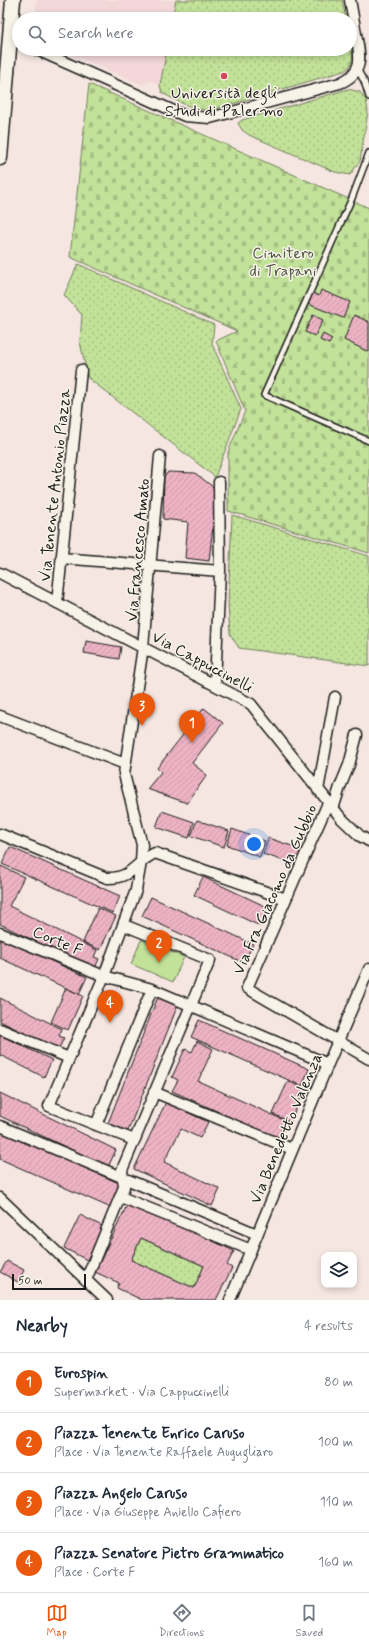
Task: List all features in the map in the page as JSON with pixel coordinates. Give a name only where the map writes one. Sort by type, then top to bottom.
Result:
[{"type":"main road","points":[[13,12],[14,0]]},
{"type":"main road","points":[[0,157],[12,43]]},
{"type":"street","points":[[350,0],[352,12]]},
{"type":"street","points":[[51,56],[185,116],[210,118],[340,83],[349,79],[357,69],[360,55],[357,38]]},
{"type":"street","name":"Via Tenente Antonio Piazza","points":[[57,603],[81,370]]},
{"type":"street","name":"Via Francesco Amato","points":[[125,764],[143,647],[160,456]]},
{"type":"street","points":[[215,684],[220,571],[219,482]]},
{"type":"street","points":[[61,558],[220,571]]},
{"type":"street","name":"Via Cappuccinelli","points":[[0,573],[251,704],[331,806],[360,836],[369,841]]},
{"type":"street","points":[[318,790],[335,697]]},
{"type":"street","points":[[0,716],[125,764],[124,774],[142,844],[136,890],[104,976],[65,1057],[49,1106],[134,1140]]},
{"type":"street","name":"Via Fra Giacomo da Gubbio","points":[[338,1041],[247,988],[286,899],[340,787],[349,765],[356,735]]},
{"type":"street","points":[[0,834],[107,878],[118,878],[128,874],[140,862],[155,853],[286,899]]},
{"type":"street","points":[[86,1280],[121,1197],[124,1187],[122,1170],[210,960],[124,925]]},
{"type":"street","name":"Corte F","points":[[0,933],[104,976],[152,989],[328,1064]]},
{"type":"street","name":"Via Benedetto Valenza","points":[[230,1300],[328,1064],[365,988],[369,969]]},
{"type":"street","points":[[96,1125],[152,989]]},
{"type":"street","points":[[0,1029],[65,1057]]},
{"type":"street","points":[[338,1041],[369,1060]]},
{"type":"street","points":[[154,1092],[292,1149]]},
{"type":"street","points":[[0,1126],[257,1234]]},
{"type":"street","points":[[121,1197],[251,1250]]},
{"type":"street","points":[[0,1198],[107,1300]]},
{"type":"lane","points":[[357,69],[364,81],[369,97]]},
{"type":"lane","points":[[369,153],[352,198],[264,395],[369,441]]},
{"type":"shaded area","points":[[37,0],[342,0],[345,12],[36,12]]},
{"type":"shaded area","name":"Università degli Studi di Palermo","points":[[75,56],[353,57],[352,64],[344,71],[210,110],[190,106],[162,93],[160,85],[151,81],[143,85]]},
{"type":"green space","points":[[176,0],[342,0],[345,12],[173,12]]},
{"type":"green space","name":"Università degli Studi di Palermo","points":[[166,56],[352,56],[352,62],[344,71],[215,109],[208,110],[194,108],[181,103],[162,93],[160,85]]},
{"type":"green space","name":"Cimitero di Trapani","points":[[89,84],[369,208],[369,553],[228,511],[228,452],[245,411],[216,341],[237,331],[70,257]]},
{"type":"green space","points":[[348,89],[360,92],[366,100],[368,111],[360,161],[350,175],[335,172],[249,135],[242,130],[238,123],[242,120]]},
{"type":"green space","points":[[78,264],[214,325],[212,344],[241,409],[215,477],[88,378],[80,342],[82,315],[64,295]]},
{"type":"green space","points":[[232,515],[369,556],[369,666],[239,648],[230,634],[228,605]]},
{"type":"green space","points":[[141,940],[184,957],[173,982],[131,964]]},
{"type":"green space","points":[[141,1238],[204,1266],[194,1288],[131,1260]]},
{"type":"building","points":[[321,290],[350,302],[343,318],[308,304],[313,293],[319,296]]},
{"type":"building","points":[[313,315],[323,320],[315,336],[305,332]]},
{"type":"building","points":[[354,315],[369,322],[369,352],[344,340]]},
{"type":"building","points":[[323,334],[332,339],[329,344],[320,340]]},
{"type":"building","points":[[168,472],[195,473],[217,490],[209,561],[185,558],[188,522],[163,519],[164,477]]},
{"type":"building","points":[[86,641],[121,647],[119,659],[84,653]]},
{"type":"building","points":[[204,708],[223,723],[192,763],[207,775],[187,803],[147,789],[161,772],[157,768]]},
{"type":"building","points":[[162,811],[194,822],[189,838],[156,827]]},
{"type":"building","points":[[197,820],[229,831],[224,847],[191,836]]},
{"type":"building","points":[[232,829],[265,841],[260,857],[227,845]]},
{"type":"building","points":[[268,838],[301,849],[296,865],[263,854]]},
{"type":"building","points":[[10,847],[120,896],[113,913],[2,864]]},
{"type":"building","points":[[1,866],[24,877],[9,906],[97,950],[94,957],[99,959],[94,970],[0,924]]},
{"type":"building","points":[[203,877],[269,908],[260,926],[194,895]]},
{"type":"building","points":[[151,897],[253,944],[244,963],[142,916]]},
{"type":"building","points":[[98,908],[116,916],[100,950],[83,942]]},
{"type":"building","points":[[0,938],[87,977],[79,994],[0,958]]},
{"type":"building","points":[[66,988],[83,996],[68,1030],[51,1022]]},
{"type":"building","points":[[159,994],[179,1002],[128,1131],[108,1123]]},
{"type":"building","points":[[0,998],[62,1029],[59,1036],[64,1038],[58,1050],[0,1021]]},
{"type":"building","points":[[199,1020],[309,1069],[302,1086],[191,1037]]},
{"type":"building","points":[[0,1035],[52,1060],[44,1077],[0,1055]]},
{"type":"building","points":[[197,1041],[213,1049],[198,1081],[288,1122],[279,1139],[172,1091],[178,1080],[172,1077],[185,1049],[192,1052]]},
{"type":"building","points":[[288,1081],[305,1089],[290,1122],[273,1114]]},
{"type":"building","points":[[0,1093],[116,1150],[108,1167],[0,1116]]},
{"type":"building","points":[[166,1102],[208,1122],[200,1138],[181,1129],[164,1162],[220,1189],[212,1206],[134,1169]]},
{"type":"building","points":[[0,1130],[121,1184],[111,1208],[0,1159]]},
{"type":"building","points":[[129,1201],[234,1251],[227,1265],[232,1268],[216,1300],[142,1300],[117,1288],[119,1283],[95,1272]],"holes":[[[141,1238],[204,1266],[194,1288],[131,1260]]]},
{"type":"building","points":[[80,1215],[104,1227],[87,1260],[64,1248]]},
{"type":"building","points":[[7,1261],[24,1270],[18,1282],[0,1272]]},
{"type":"place","name":"Università degli Studi di Palermo","points":[[224,76]]},
{"type":"place","name":"Piazza Angelo Caruso","points":[[142,726]]},
{"type":"place","name":"Eurospin","points":[[192,743]]},
{"type":"place","name":"Piazza Tenente Enrico Caruso","points":[[159,963]]},
{"type":"place","name":"Piazza Senatore Pietro Grammatico","points":[[110,1023]]}]
